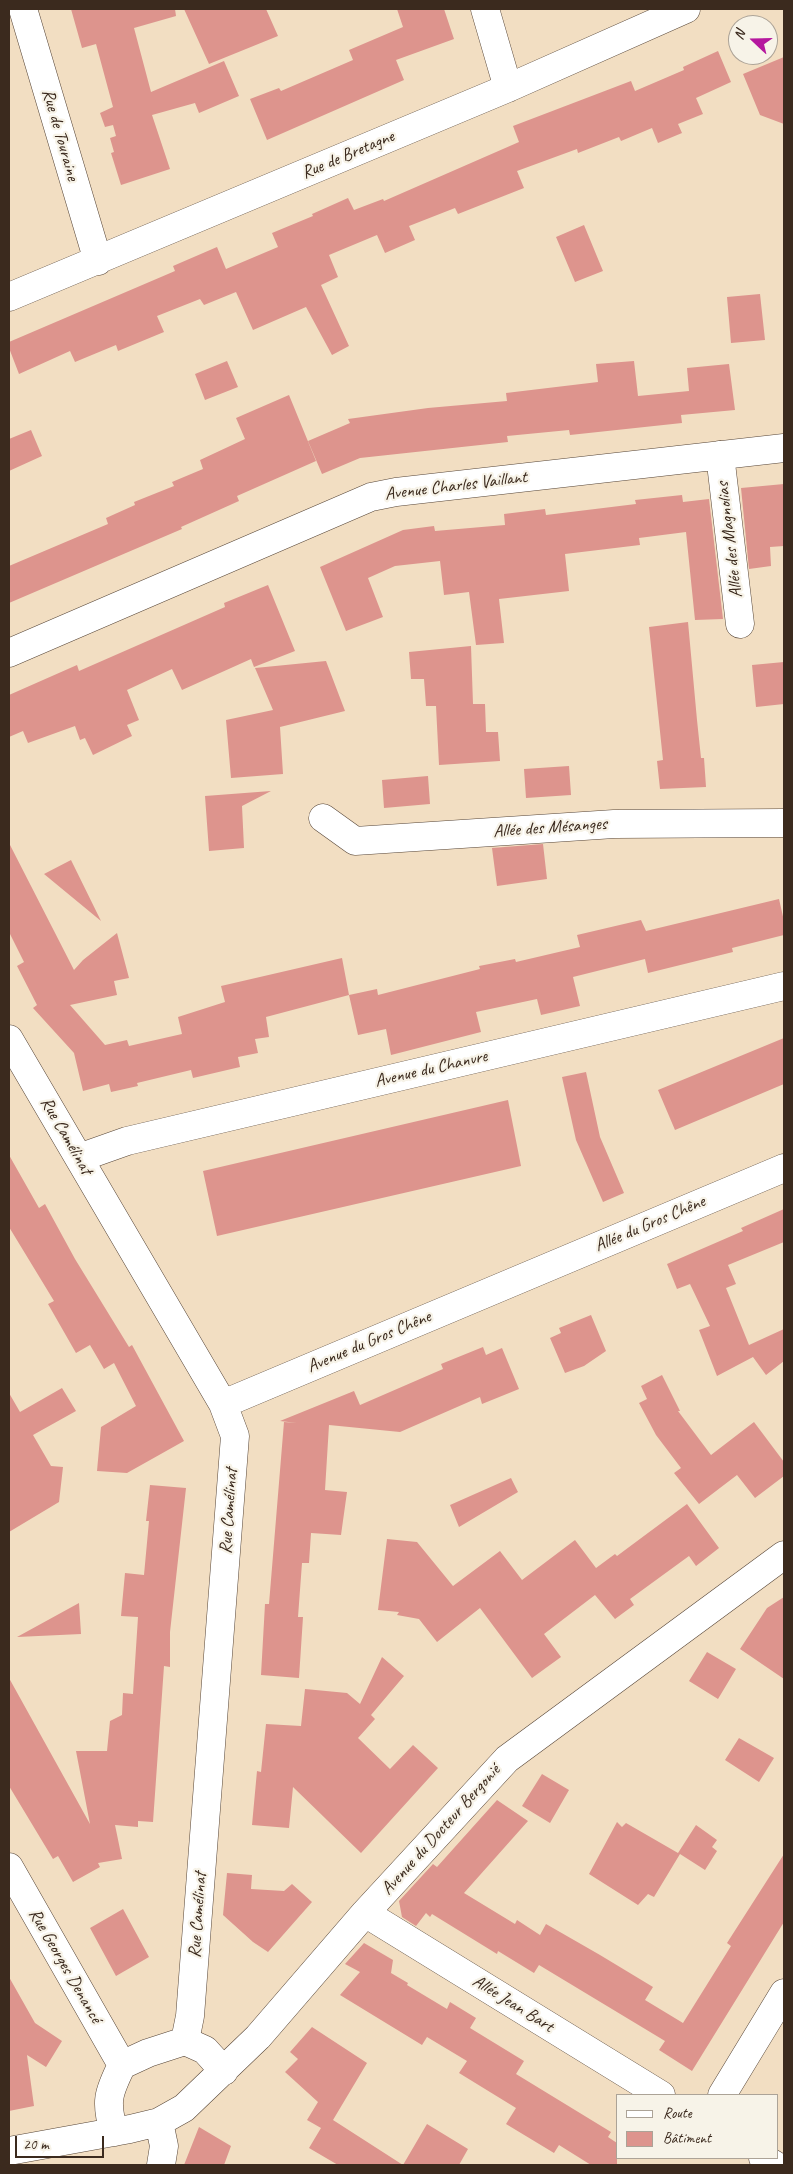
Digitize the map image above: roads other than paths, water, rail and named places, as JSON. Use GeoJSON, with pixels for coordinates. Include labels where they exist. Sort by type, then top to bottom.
{"type":"FeatureCollection","features":[{"type":"Feature","properties":{"kind":"street","name":"Rue de Touraine"},"geometry":{"type":"LineString","coordinates":[[23,9],[98,261]]}},
{"type":"Feature","properties":{"kind":"street"},"geometry":{"type":"LineString","coordinates":[[485,9],[508,88]]}},
{"type":"Feature","properties":{"kind":"street","name":"Rue de Bretagne"},"geometry":{"type":"LineString","coordinates":[[9,297],[508,88],[686,9]]}},
{"type":"Feature","properties":{"kind":"street","name":"Avenue Charles Vaillant"},"geometry":{"type":"LineString","coordinates":[[9,653],[371,497],[396,492],[784,448]]}},
{"type":"Feature","properties":{"kind":"street","name":"Allée des Magnolias"},"geometry":{"type":"LineString","coordinates":[[720,455],[740,624]]}},
{"type":"Feature","properties":{"kind":"street","name":"Allée des Mésanges"},"geometry":{"type":"LineString","coordinates":[[323,818],[355,842],[614,824],[784,823]]}},
{"type":"Feature","properties":{"kind":"street","name":"Avenue du Chanvre"},"geometry":{"type":"LineString","coordinates":[[79,1158],[136,1138],[784,986]]}},
{"type":"Feature","properties":{"kind":"street","name":"Rue Camélinat"},"geometry":{"type":"LineString","coordinates":[[9,1039],[223,1404],[235,1436],[190,2016],[185,2041]]}},
{"type":"Feature","properties":{"kind":"street","name":"Allée du Gros Chêne"},"geometry":{"type":"LineString","coordinates":[[515,1280],[784,1168]]}},
{"type":"Feature","properties":{"kind":"street","name":"Avenue du Gros Chêne"},"geometry":{"type":"LineString","coordinates":[[223,1404],[515,1280]]}},
{"type":"Feature","properties":{"kind":"street","name":"Avenue du Docteur Bergonié"},"geometry":{"type":"LineString","coordinates":[[9,2151],[159,2122],[184,2108],[258,2036],[365,1913],[506,1759],[784,1555]]}},
{"type":"Feature","properties":{"kind":"street","name":"Rue Georges Denancé"},"geometry":{"type":"LineString","coordinates":[[9,1867],[122,2065]]}},
{"type":"Feature","properties":{"kind":"street","name":"Allée Jean Bart"},"geometry":{"type":"LineString","coordinates":[[365,1913],[659,2094]]}},
{"type":"Feature","properties":{"kind":"street"},"geometry":{"type":"LineString","coordinates":[[723,2094],[784,1993]]}},
{"type":"Feature","properties":{"kind":"street"},"geometry":{"type":"LineString","coordinates":[[114,2132],[108,2112],[111,2088],[122,2065],[148,2053],[185,2041],[205,2050],[224,2071]]}},
{"type":"Feature","properties":{"kind":"street"},"geometry":{"type":"LineString","coordinates":[[159,2122],[164,2146],[161,2165]]}}]}
